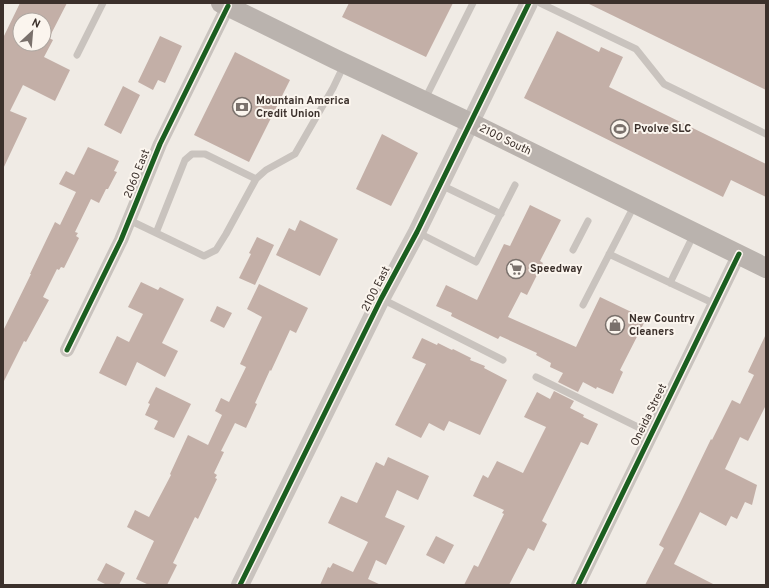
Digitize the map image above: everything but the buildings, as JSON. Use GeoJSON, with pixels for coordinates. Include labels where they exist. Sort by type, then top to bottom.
{"type":"FeatureCollection","features":[{"type":"Feature","properties":{"kind":"main road","name":"2100 South"},"geometry":{"type":"LineString","coordinates":[[225,5],[471,123],[766,268]]}},
{"type":"Feature","properties":{"kind":"street","name":"2100 East"},"geometry":{"type":"LineString","coordinates":[[240,585],[381,299],[417,232],[529,3]]}},
{"type":"Feature","properties":{"kind":"street","name":"2060 East"},"geometry":{"type":"LineString","coordinates":[[67,350],[114,255],[160,144],[225,5]]}},
{"type":"Feature","properties":{"kind":"street","name":"Oneida Street"},"geometry":{"type":"LineString","coordinates":[[578,585],[739,254]]}},
{"type":"Feature","properties":{"kind":"lane"},"geometry":{"type":"LineString","coordinates":[[77,55],[103,3]]}},
{"type":"Feature","properties":{"kind":"lane"},"geometry":{"type":"LineString","coordinates":[[424,101],[473,3]]}},
{"type":"Feature","properties":{"kind":"lane"},"geometry":{"type":"LineString","coordinates":[[540,3],[636,49],[664,84],[766,134]]}},
{"type":"Feature","properties":{"kind":"lane"},"geometry":{"type":"LineString","coordinates":[[129,220],[204,256],[216,250],[256,179],[266,170],[295,154],[333,88],[345,63]]}},
{"type":"Feature","properties":{"kind":"lane"},"geometry":{"type":"LineString","coordinates":[[156,233],[185,160],[192,154],[205,154],[256,179]]}},
{"type":"Feature","properties":{"kind":"lane"},"geometry":{"type":"LineString","coordinates":[[440,185],[501,214]]}},
{"type":"Feature","properties":{"kind":"lane"},"geometry":{"type":"LineString","coordinates":[[417,232],[476,262],[515,185]]}},
{"type":"Feature","properties":{"kind":"lane"},"geometry":{"type":"LineString","coordinates":[[583,305],[635,204]]}},
{"type":"Feature","properties":{"kind":"lane"},"geometry":{"type":"LineString","coordinates":[[573,250],[588,221]]}},
{"type":"Feature","properties":{"kind":"lane"},"geometry":{"type":"LineString","coordinates":[[670,283],[695,232]]}},
{"type":"Feature","properties":{"kind":"lane"},"geometry":{"type":"LineString","coordinates":[[609,254],[715,304]]}},
{"type":"Feature","properties":{"kind":"lane"},"geometry":{"type":"LineString","coordinates":[[381,299],[503,360]]}},
{"type":"Feature","properties":{"kind":"lane"},"geometry":{"type":"LineString","coordinates":[[536,377],[652,434]]}},
{"type":"Feature","properties":{"kind":"cycle path"},"geometry":{"type":"LineString","coordinates":[[240,585],[381,299],[417,232],[529,3]]}},
{"type":"Feature","properties":{"kind":"cycle path"},"geometry":{"type":"LineString","coordinates":[[67,350],[121,240],[160,144],[228,6]]}},
{"type":"Feature","properties":{"kind":"cycle path"},"geometry":{"type":"LineString","coordinates":[[578,585],[739,254]]}},
{"type":"Feature","properties":{"kind":"place","name":"Mountain America Credit Union"},"geometry":{"type":"Point","coordinates":[242,107]}},
{"type":"Feature","properties":{"kind":"place","name":"Pvolve SLC"},"geometry":{"type":"Point","coordinates":[620,129]}},
{"type":"Feature","properties":{"kind":"place","name":"Speedway"},"geometry":{"type":"Point","coordinates":[516,269]}},
{"type":"Feature","properties":{"kind":"place","name":"New Country Cleaners"},"geometry":{"type":"Point","coordinates":[615,325]}}]}
